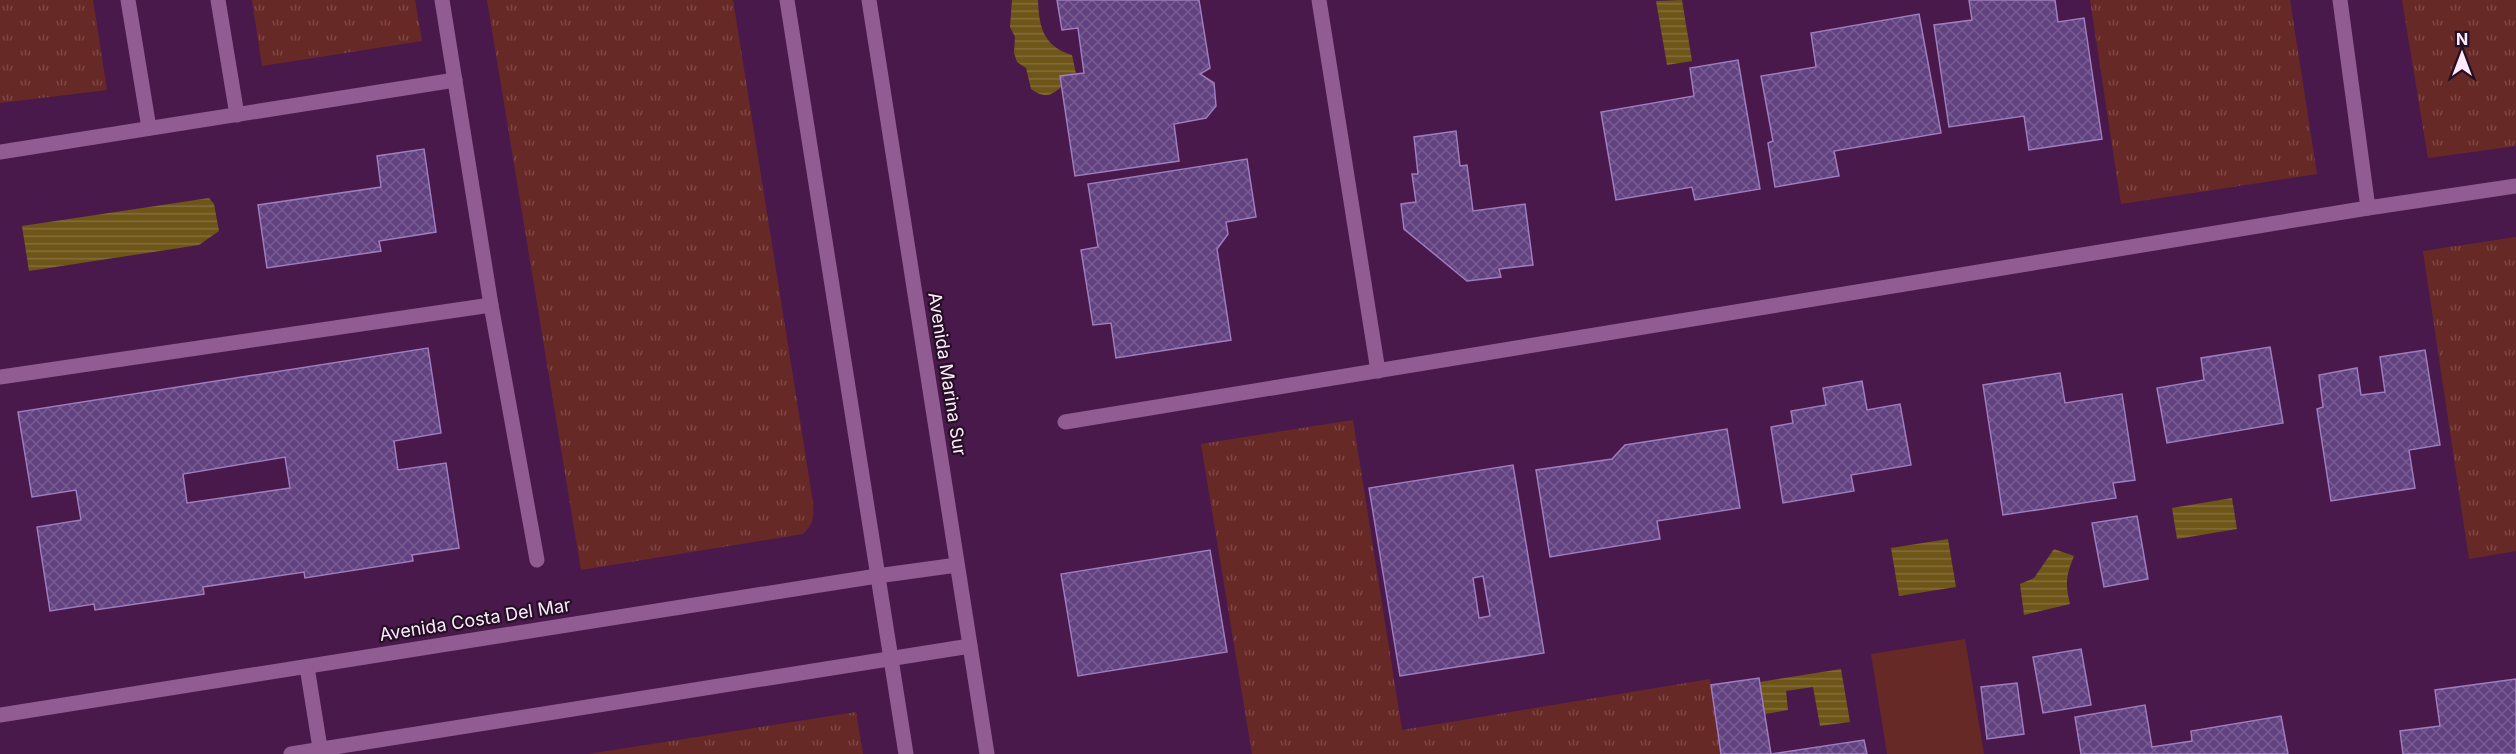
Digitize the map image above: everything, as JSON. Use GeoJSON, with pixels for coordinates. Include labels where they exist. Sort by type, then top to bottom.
{"type":"FeatureCollection","features":[{"type":"Feature","properties":{"kind":"street"},"geometry":{"type":"LineString","coordinates":[[128,0],[149,128]]}},
{"type":"Feature","properties":{"kind":"street"},"geometry":{"type":"LineString","coordinates":[[218,0],[237,115]]}},
{"type":"Feature","properties":{"kind":"street"},"geometry":{"type":"LineString","coordinates":[[442,0],[491,305],[537,560]]}},
{"type":"Feature","properties":{"kind":"street"},"geometry":{"type":"LineString","coordinates":[[787,0],[906,754]]}},
{"type":"Feature","properties":{"kind":"street","name":"Avenida Marina Sur"},"geometry":{"type":"LineString","coordinates":[[869,0],[987,754]]}},
{"type":"Feature","properties":{"kind":"street"},"geometry":{"type":"LineString","coordinates":[[1319,0],[1378,370]]}},
{"type":"Feature","properties":{"kind":"street"},"geometry":{"type":"LineString","coordinates":[[2340,0],[2368,208]]}},
{"type":"Feature","properties":{"kind":"street"},"geometry":{"type":"LineString","coordinates":[[0,152],[455,80]]}},
{"type":"Feature","properties":{"kind":"street"},"geometry":{"type":"LineString","coordinates":[[1065,422],[2368,208],[2516,186]]}},
{"type":"Feature","properties":{"kind":"street"},"geometry":{"type":"LineString","coordinates":[[0,377],[491,305]]}},
{"type":"Feature","properties":{"kind":"street","name":"Avenida Costa Del Mar"},"geometry":{"type":"LineString","coordinates":[[0,715],[877,576],[957,566]]}},
{"type":"Feature","properties":{"kind":"street"},"geometry":{"type":"LineString","coordinates":[[291,754],[321,752],[970,646]]}},
{"type":"Feature","properties":{"kind":"street"},"geometry":{"type":"LineString","coordinates":[[307,667],[321,752]]}},
{"type":"Feature","properties":{"kind":"green space"},"geometry":{"type":"Polygon","coordinates":[[[0,0],[93,0],[107,90],[0,103],[0,0]]]}},
{"type":"Feature","properties":{"kind":"green space"},"geometry":{"type":"Polygon","coordinates":[[[252,0],[415,0],[422,41],[262,66],[252,0]]]}},
{"type":"Feature","properties":{"kind":"green space"},"geometry":{"type":"Polygon","coordinates":[[[487,0],[733,0],[813,502],[812,520],[803,534],[581,570],[487,0]]]}},
{"type":"Feature","properties":{"kind":"green space"},"geometry":{"type":"Polygon","coordinates":[[[2090,0],[2290,0],[2317,174],[2121,204],[2090,0]]]}},
{"type":"Feature","properties":{"kind":"green space"},"geometry":{"type":"Polygon","coordinates":[[[2402,0],[2516,0],[2516,146],[2428,158],[2402,0]]]}},
{"type":"Feature","properties":{"kind":"green space"},"geometry":{"type":"Polygon","coordinates":[[[2516,237],[2516,551],[2469,559],[2423,251],[2516,237]]]}},
{"type":"Feature","properties":{"kind":"green space"},"geometry":{"type":"Polygon","coordinates":[[[1353,420],[1402,730],[1710,679],[1721,754],[1252,754],[1201,444],[1353,420]]]}},
{"type":"Feature","properties":{"kind":"green space"},"geometry":{"type":"Polygon","coordinates":[[[1965,639],[1984,754],[1887,754],[1871,654],[1965,639]]]}},
{"type":"Feature","properties":{"kind":"green space"},"geometry":{"type":"Polygon","coordinates":[[[856,712],[863,754],[588,754],[856,712]]]}},
{"type":"Feature","properties":{"kind":"shaded area"},"geometry":{"type":"Polygon","coordinates":[[[1012,0],[1038,0],[1044,34],[1055,46],[1072,55],[1076,74],[1060,76],[1061,87],[1054,93],[1043,95],[1031,89],[1026,68],[1017,62],[1014,53],[1015,37],[1010,27],[1012,0]]]}},
{"type":"Feature","properties":{"kind":"shaded area"},"geometry":{"type":"Polygon","coordinates":[[[1682,0],[1692,61],[1667,65],[1656,1],[1682,0]]]}},
{"type":"Feature","properties":{"kind":"shaded area"},"geometry":{"type":"Polygon","coordinates":[[[209,198],[214,204],[219,231],[199,245],[29,271],[22,226],[209,198]]]}},
{"type":"Feature","properties":{"kind":"shaded area"},"geometry":{"type":"Polygon","coordinates":[[[2232,498],[2237,529],[2177,539],[2172,508],[2232,498]]]}},
{"type":"Feature","properties":{"kind":"shaded area"},"geometry":{"type":"Polygon","coordinates":[[[1948,539],[1956,587],[1899,596],[1891,548],[1948,539]]]}},
{"type":"Feature","properties":{"kind":"shaded area"},"geometry":{"type":"Polygon","coordinates":[[[2054,549],[2074,556],[2067,580],[2070,604],[2024,615],[2020,584],[2034,578],[2054,549]]]}},
{"type":"Feature","properties":{"kind":"shaded area"},"geometry":{"type":"Polygon","coordinates":[[[1841,669],[1850,722],[1820,726],[1813,687],[1786,691],[1788,710],[1765,714],[1760,682],[1841,669]]]}},
{"type":"Feature","properties":{"kind":"building"},"geometry":{"type":"Polygon","coordinates":[[[1057,0],[1199,0],[1210,68],[1200,74],[1214,83],[1216,106],[1206,118],[1174,124],[1179,161],[1075,176],[1060,76],[1084,73],[1078,28],[1062,30],[1057,0]]]}},
{"type":"Feature","properties":{"kind":"building"},"geometry":{"type":"Polygon","coordinates":[[[1969,0],[2055,0],[2058,22],[2084,18],[2102,139],[2029,150],[2024,116],[1949,127],[1934,25],[1972,20],[1969,0]]]}},
{"type":"Feature","properties":{"kind":"building"},"geometry":{"type":"Polygon","coordinates":[[[1919,14],[1941,133],[1834,151],[1839,176],[1775,187],[1768,143],[1773,141],[1761,76],[1816,67],[1811,33],[1919,14]]]}},
{"type":"Feature","properties":{"kind":"building"},"geometry":{"type":"Polygon","coordinates":[[[1738,60],[1760,189],[1695,200],[1692,187],[1616,200],[1601,112],[1694,96],[1690,68],[1738,60]]]}},
{"type":"Feature","properties":{"kind":"building"},"geometry":{"type":"Polygon","coordinates":[[[1456,131],[1460,166],[1467,165],[1473,211],[1525,204],[1533,265],[1499,269],[1501,277],[1467,281],[1404,229],[1401,204],[1416,202],[1412,174],[1418,174],[1414,137],[1456,131]]]}},
{"type":"Feature","properties":{"kind":"building"},"geometry":{"type":"Polygon","coordinates":[[[424,149],[436,232],[379,241],[381,251],[267,268],[258,205],[381,187],[377,156],[424,149]]]}},
{"type":"Feature","properties":{"kind":"building"},"geometry":{"type":"Polygon","coordinates":[[[1247,159],[1256,217],[1226,222],[1228,234],[1217,249],[1231,340],[1116,358],[1111,323],[1093,325],[1081,250],[1098,247],[1088,184],[1247,159]]]}},
{"type":"Feature","properties":{"kind":"building"},"geometry":{"type":"Polygon","coordinates":[[[2270,347],[2283,423],[2167,443],[2157,388],[2204,380],[2201,358],[2270,347]]]}},
{"type":"Feature","properties":{"kind":"building"},"geometry":{"type":"Polygon","coordinates":[[[428,348],[441,433],[394,441],[398,470],[446,463],[459,548],[412,555],[413,561],[305,578],[304,572],[203,587],[204,594],[95,610],[94,604],[50,611],[37,527],[81,520],[76,490],[32,497],[18,412],[428,348]],[[285,457],[183,474],[187,503],[290,488],[285,457]]]}},
{"type":"Feature","properties":{"kind":"building"},"geometry":{"type":"Polygon","coordinates":[[[2425,350],[2440,445],[2409,450],[2415,488],[2331,501],[2317,409],[2323,407],[2319,375],[2357,368],[2361,395],[2385,392],[2380,357],[2425,350]]]}},
{"type":"Feature","properties":{"kind":"building"},"geometry":{"type":"Polygon","coordinates":[[[2060,373],[2065,403],[2122,394],[2135,480],[2113,483],[2116,498],[2003,515],[1983,385],[2060,373]]]}},
{"type":"Feature","properties":{"kind":"building"},"geometry":{"type":"Polygon","coordinates":[[[1862,381],[1867,410],[1900,404],[1911,465],[1851,475],[1854,491],[1783,503],[1771,427],[1793,423],[1791,411],[1826,405],[1823,388],[1862,381]]]}},
{"type":"Feature","properties":{"kind":"building"},"geometry":{"type":"Polygon","coordinates":[[[1727,429],[1740,508],[1657,521],[1660,539],[1550,557],[1536,470],[1612,459],[1625,445],[1727,429]]]}},
{"type":"Feature","properties":{"kind":"building"},"geometry":{"type":"Polygon","coordinates":[[[1513,465],[1544,653],[1400,676],[1369,488],[1513,465]],[[1483,576],[1473,578],[1479,618],[1490,616],[1483,576]]]}},
{"type":"Feature","properties":{"kind":"building"},"geometry":{"type":"Polygon","coordinates":[[[2137,516],[2148,579],[2104,587],[2092,523],[2137,516]]]}},
{"type":"Feature","properties":{"kind":"building"},"geometry":{"type":"Polygon","coordinates":[[[1210,550],[1227,652],[1078,676],[1061,574],[1210,550]]]}},
{"type":"Feature","properties":{"kind":"building"},"geometry":{"type":"Polygon","coordinates":[[[2081,649],[2091,705],[2043,713],[2033,657],[2081,649]]]}},
{"type":"Feature","properties":{"kind":"building"},"geometry":{"type":"Polygon","coordinates":[[[1759,678],[1771,754],[1721,754],[1711,685],[1759,678]]]}},
{"type":"Feature","properties":{"kind":"building"},"geometry":{"type":"Polygon","coordinates":[[[2516,679],[2516,754],[2403,754],[2400,731],[2440,726],[2435,690],[2516,679]]]}},
{"type":"Feature","properties":{"kind":"building"},"geometry":{"type":"Polygon","coordinates":[[[2017,683],[2024,734],[1987,739],[1981,687],[2017,683]]]}},
{"type":"Feature","properties":{"kind":"building"},"geometry":{"type":"Polygon","coordinates":[[[2145,705],[2152,747],[2192,741],[2191,731],[2281,716],[2288,754],[2081,754],[2075,717],[2145,705]]]}},
{"type":"Feature","properties":{"kind":"building"},"geometry":{"type":"Polygon","coordinates":[[[1864,740],[1867,754],[1771,754],[1864,740]]]}}]}
